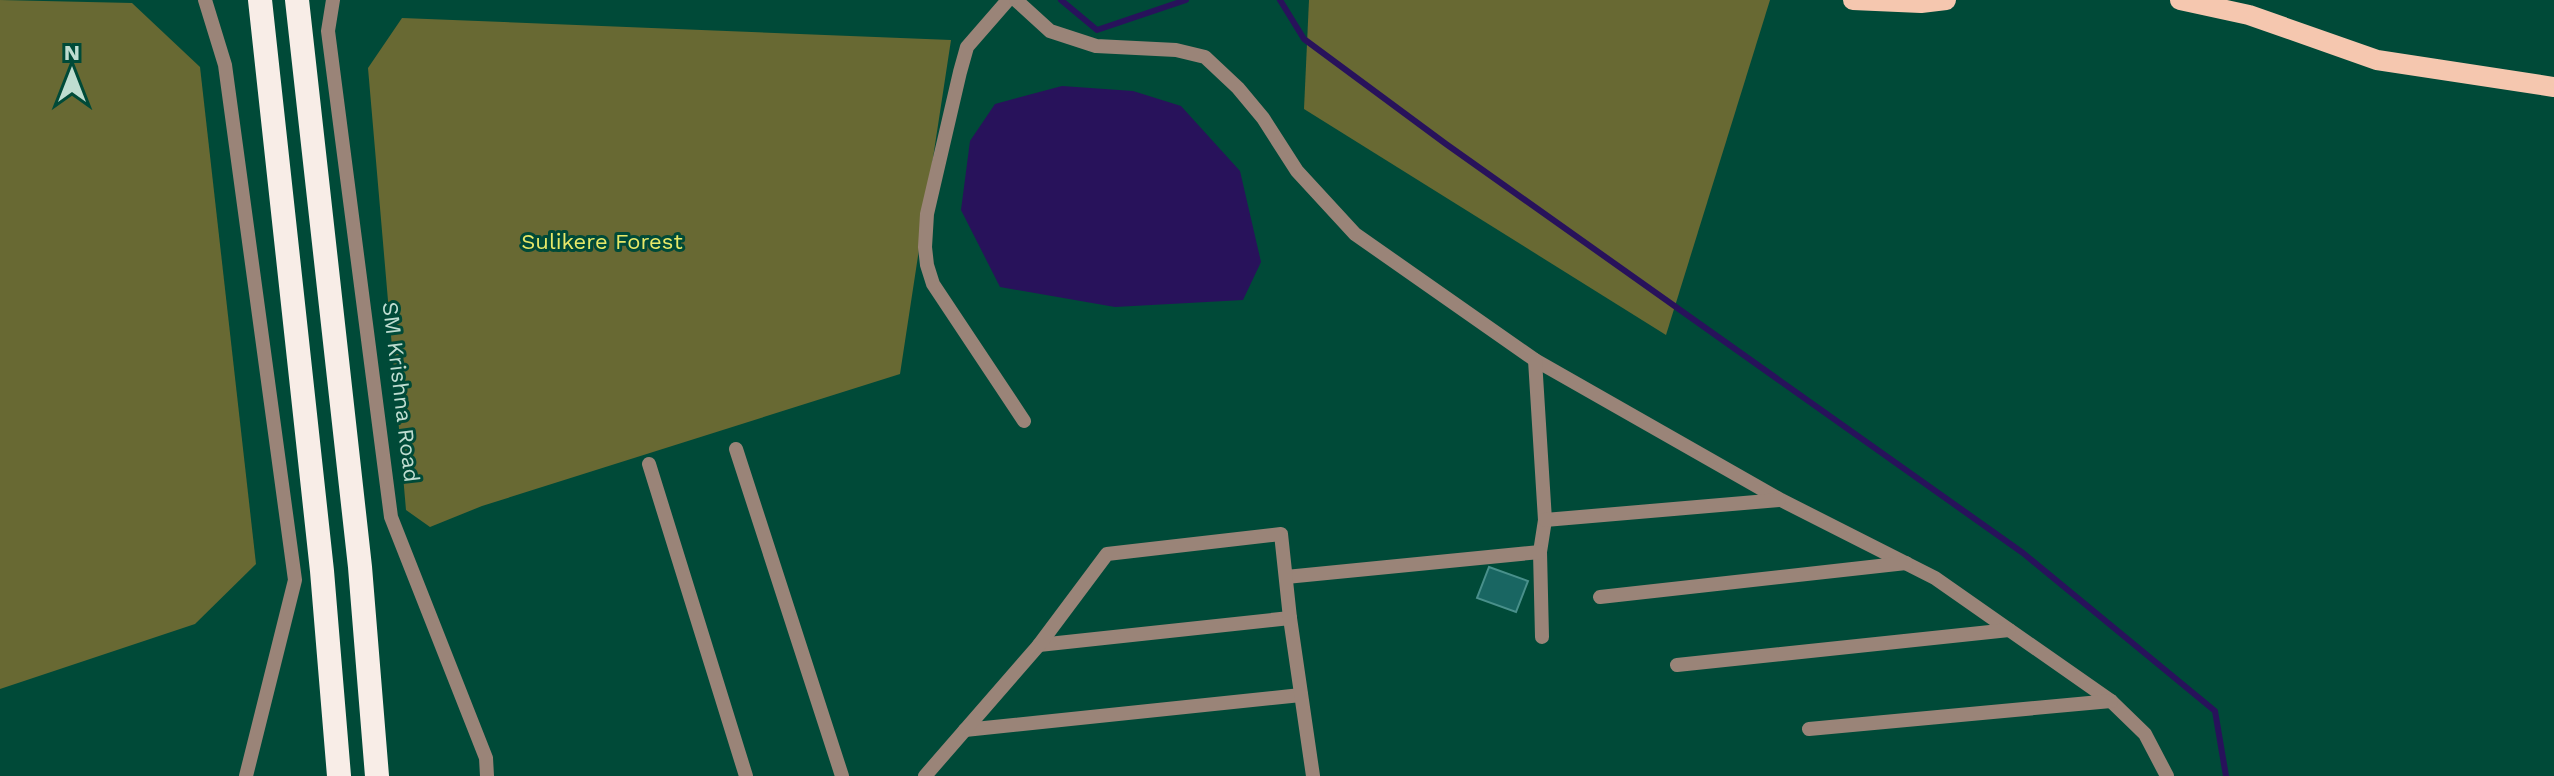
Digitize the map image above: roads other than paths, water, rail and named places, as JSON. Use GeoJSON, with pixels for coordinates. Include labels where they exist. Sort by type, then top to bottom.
{"type":"FeatureCollection","features":[{"type":"Feature","properties":{"kind":"highway"},"geometry":{"type":"LineString","coordinates":[[260,0],[322,571],[339,776]]}},
{"type":"Feature","properties":{"kind":"highway"},"geometry":{"type":"LineString","coordinates":[[297,0],[359,552],[377,776]]}},
{"type":"Feature","properties":{"kind":"main road"},"geometry":{"type":"LineString","coordinates":[[1853,0],[1921,3],[1946,0]]}},
{"type":"Feature","properties":{"kind":"main road"},"geometry":{"type":"LineString","coordinates":[[2180,0],[2249,15],[2377,60],[2554,87]]}},
{"type":"Feature","properties":{"kind":"street"},"geometry":{"type":"LineString","coordinates":[[205,0],[225,65],[295,580],[246,776]]}},
{"type":"Feature","properties":{"kind":"street","name":"SM Krishna Road"},"geometry":{"type":"LineString","coordinates":[[333,0],[328,31],[391,517],[486,758],[487,776]]}},
{"type":"Feature","properties":{"kind":"street"},"geometry":{"type":"LineString","coordinates":[[1008,0],[967,47],[927,214],[925,247],[933,284],[1024,421]]}},
{"type":"Feature","properties":{"kind":"street"},"geometry":{"type":"LineString","coordinates":[[1016,0],[1050,31],[1096,46],[1176,50],[1205,57],[1238,88],[1263,118],[1297,171],[1355,234],[1535,360],[1781,500],[1935,578],[2111,701],[2145,734],[2167,776]]}},
{"type":"Feature","properties":{"kind":"street"},"geometry":{"type":"LineString","coordinates":[[1535,360],[1545,520],[1540,552],[1542,637]]}},
{"type":"Feature","properties":{"kind":"street"},"geometry":{"type":"LineString","coordinates":[[736,449],[842,776]]}},
{"type":"Feature","properties":{"kind":"street"},"geometry":{"type":"LineString","coordinates":[[649,464],[746,776]]}},
{"type":"Feature","properties":{"kind":"street"},"geometry":{"type":"LineString","coordinates":[[1545,520],[1781,500]]}},
{"type":"Feature","properties":{"kind":"street"},"geometry":{"type":"LineString","coordinates":[[925,776],[1039,645],[1107,554],[1281,534],[1313,776]]}},
{"type":"Feature","properties":{"kind":"street"},"geometry":{"type":"LineString","coordinates":[[1286,577],[1540,552]]}},
{"type":"Feature","properties":{"kind":"street"},"geometry":{"type":"LineString","coordinates":[[1600,597],[1906,563]]}},
{"type":"Feature","properties":{"kind":"street"},"geometry":{"type":"LineString","coordinates":[[1039,645],[1290,618]]}},
{"type":"Feature","properties":{"kind":"street"},"geometry":{"type":"LineString","coordinates":[[1677,665],[2009,630]]}},
{"type":"Feature","properties":{"kind":"street"},"geometry":{"type":"LineString","coordinates":[[965,730],[1301,695]]}},
{"type":"Feature","properties":{"kind":"street"},"geometry":{"type":"LineString","coordinates":[[1809,729],[2111,701]]}},
{"type":"Feature","properties":{"kind":"waterway"},"geometry":{"type":"LineString","coordinates":[[1061,0],[1097,30],[1186,0]]}},
{"type":"Feature","properties":{"kind":"waterway"},"geometry":{"type":"LineString","coordinates":[[1280,0],[1304,39],[1446,144],[2023,553],[2215,711],[2226,776]]}},
{"type":"Feature","properties":{"kind":"park label","name":"Sulikere Forest"},"geometry":{"type":"Point","coordinates":[602,241]}}]}
